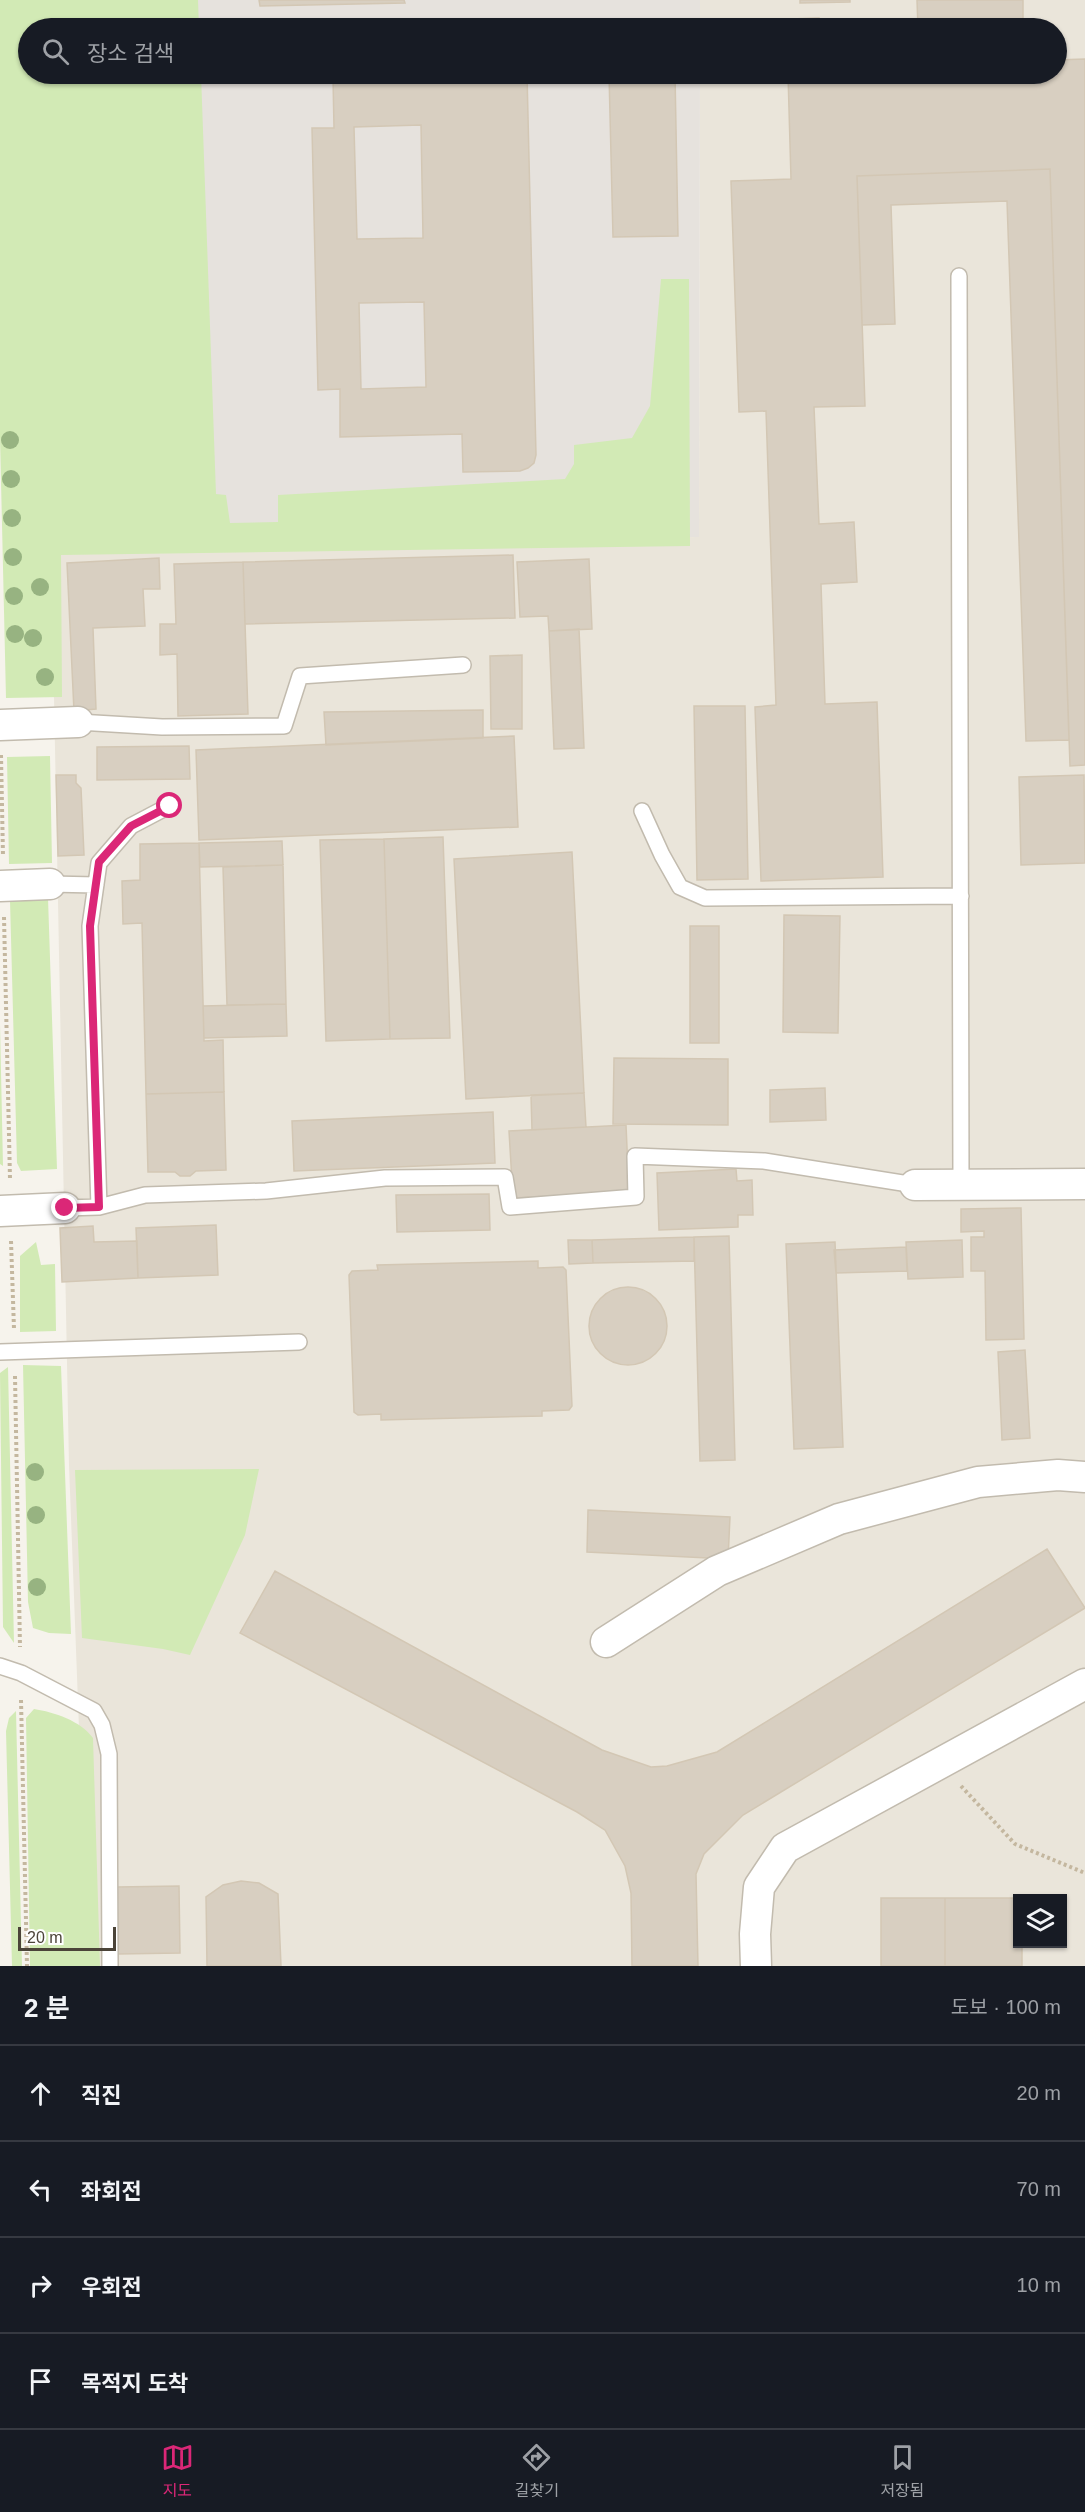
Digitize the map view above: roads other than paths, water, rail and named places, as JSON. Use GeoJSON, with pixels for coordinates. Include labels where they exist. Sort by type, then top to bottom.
{"type":"FeatureCollection","features":[{"type":"Feature","properties":{"kind":"street"},"geometry":{"type":"LineString","coordinates":[[0,725],[78,722]]}},
{"type":"Feature","properties":{"kind":"street"},"geometry":{"type":"LineString","coordinates":[[0,886],[50,884]]}},
{"type":"Feature","properties":{"kind":"street"},"geometry":{"type":"LineString","coordinates":[[915,1185],[1085,1185]]}},
{"type":"Feature","properties":{"kind":"street"},"geometry":{"type":"LineString","coordinates":[[0,1211],[65,1208]]}},
{"type":"Feature","properties":{"kind":"street"},"geometry":{"type":"LineString","coordinates":[[606,1642],[717,1571],[839,1519],[978,1482],[1058,1475],[1085,1477]]}},
{"type":"Feature","properties":{"kind":"street"},"geometry":{"type":"LineString","coordinates":[[756,1966],[755,1934],[759,1887],[785,1848],[1085,1684]]}},
{"type":"Feature","properties":{"kind":"lane"},"geometry":{"type":"LineString","coordinates":[[958,276],[961,1184]]}},
{"type":"Feature","properties":{"kind":"lane"},"geometry":{"type":"LineString","coordinates":[[78,722],[162,728],[284,726],[300,676],[463,665]]}},
{"type":"Feature","properties":{"kind":"lane"},"geometry":{"type":"LineString","coordinates":[[99,1207],[90,926],[99,862],[131,826],[170,806]]}},
{"type":"Feature","properties":{"kind":"lane"},"geometry":{"type":"LineString","coordinates":[[642,811],[680,887],[705,898],[961,896]]}},
{"type":"Feature","properties":{"kind":"lane"},"geometry":{"type":"LineString","coordinates":[[50,884],[96,885]]}},
{"type":"Feature","properties":{"kind":"lane"},"geometry":{"type":"LineString","coordinates":[[65,1208],[99,1207],[145,1195],[266,1191],[385,1178],[505,1177],[510,1207],[636,1197],[635,1156],[764,1161],[915,1185]]}},
{"type":"Feature","properties":{"kind":"lane"},"geometry":{"type":"LineString","coordinates":[[0,1352],[299,1342]]}},
{"type":"Feature","properties":{"kind":"lane"},"geometry":{"type":"LineString","coordinates":[[0,1666],[21,1673],[94,1711],[102,1725],[109,1754],[110,1966]]}}]}
